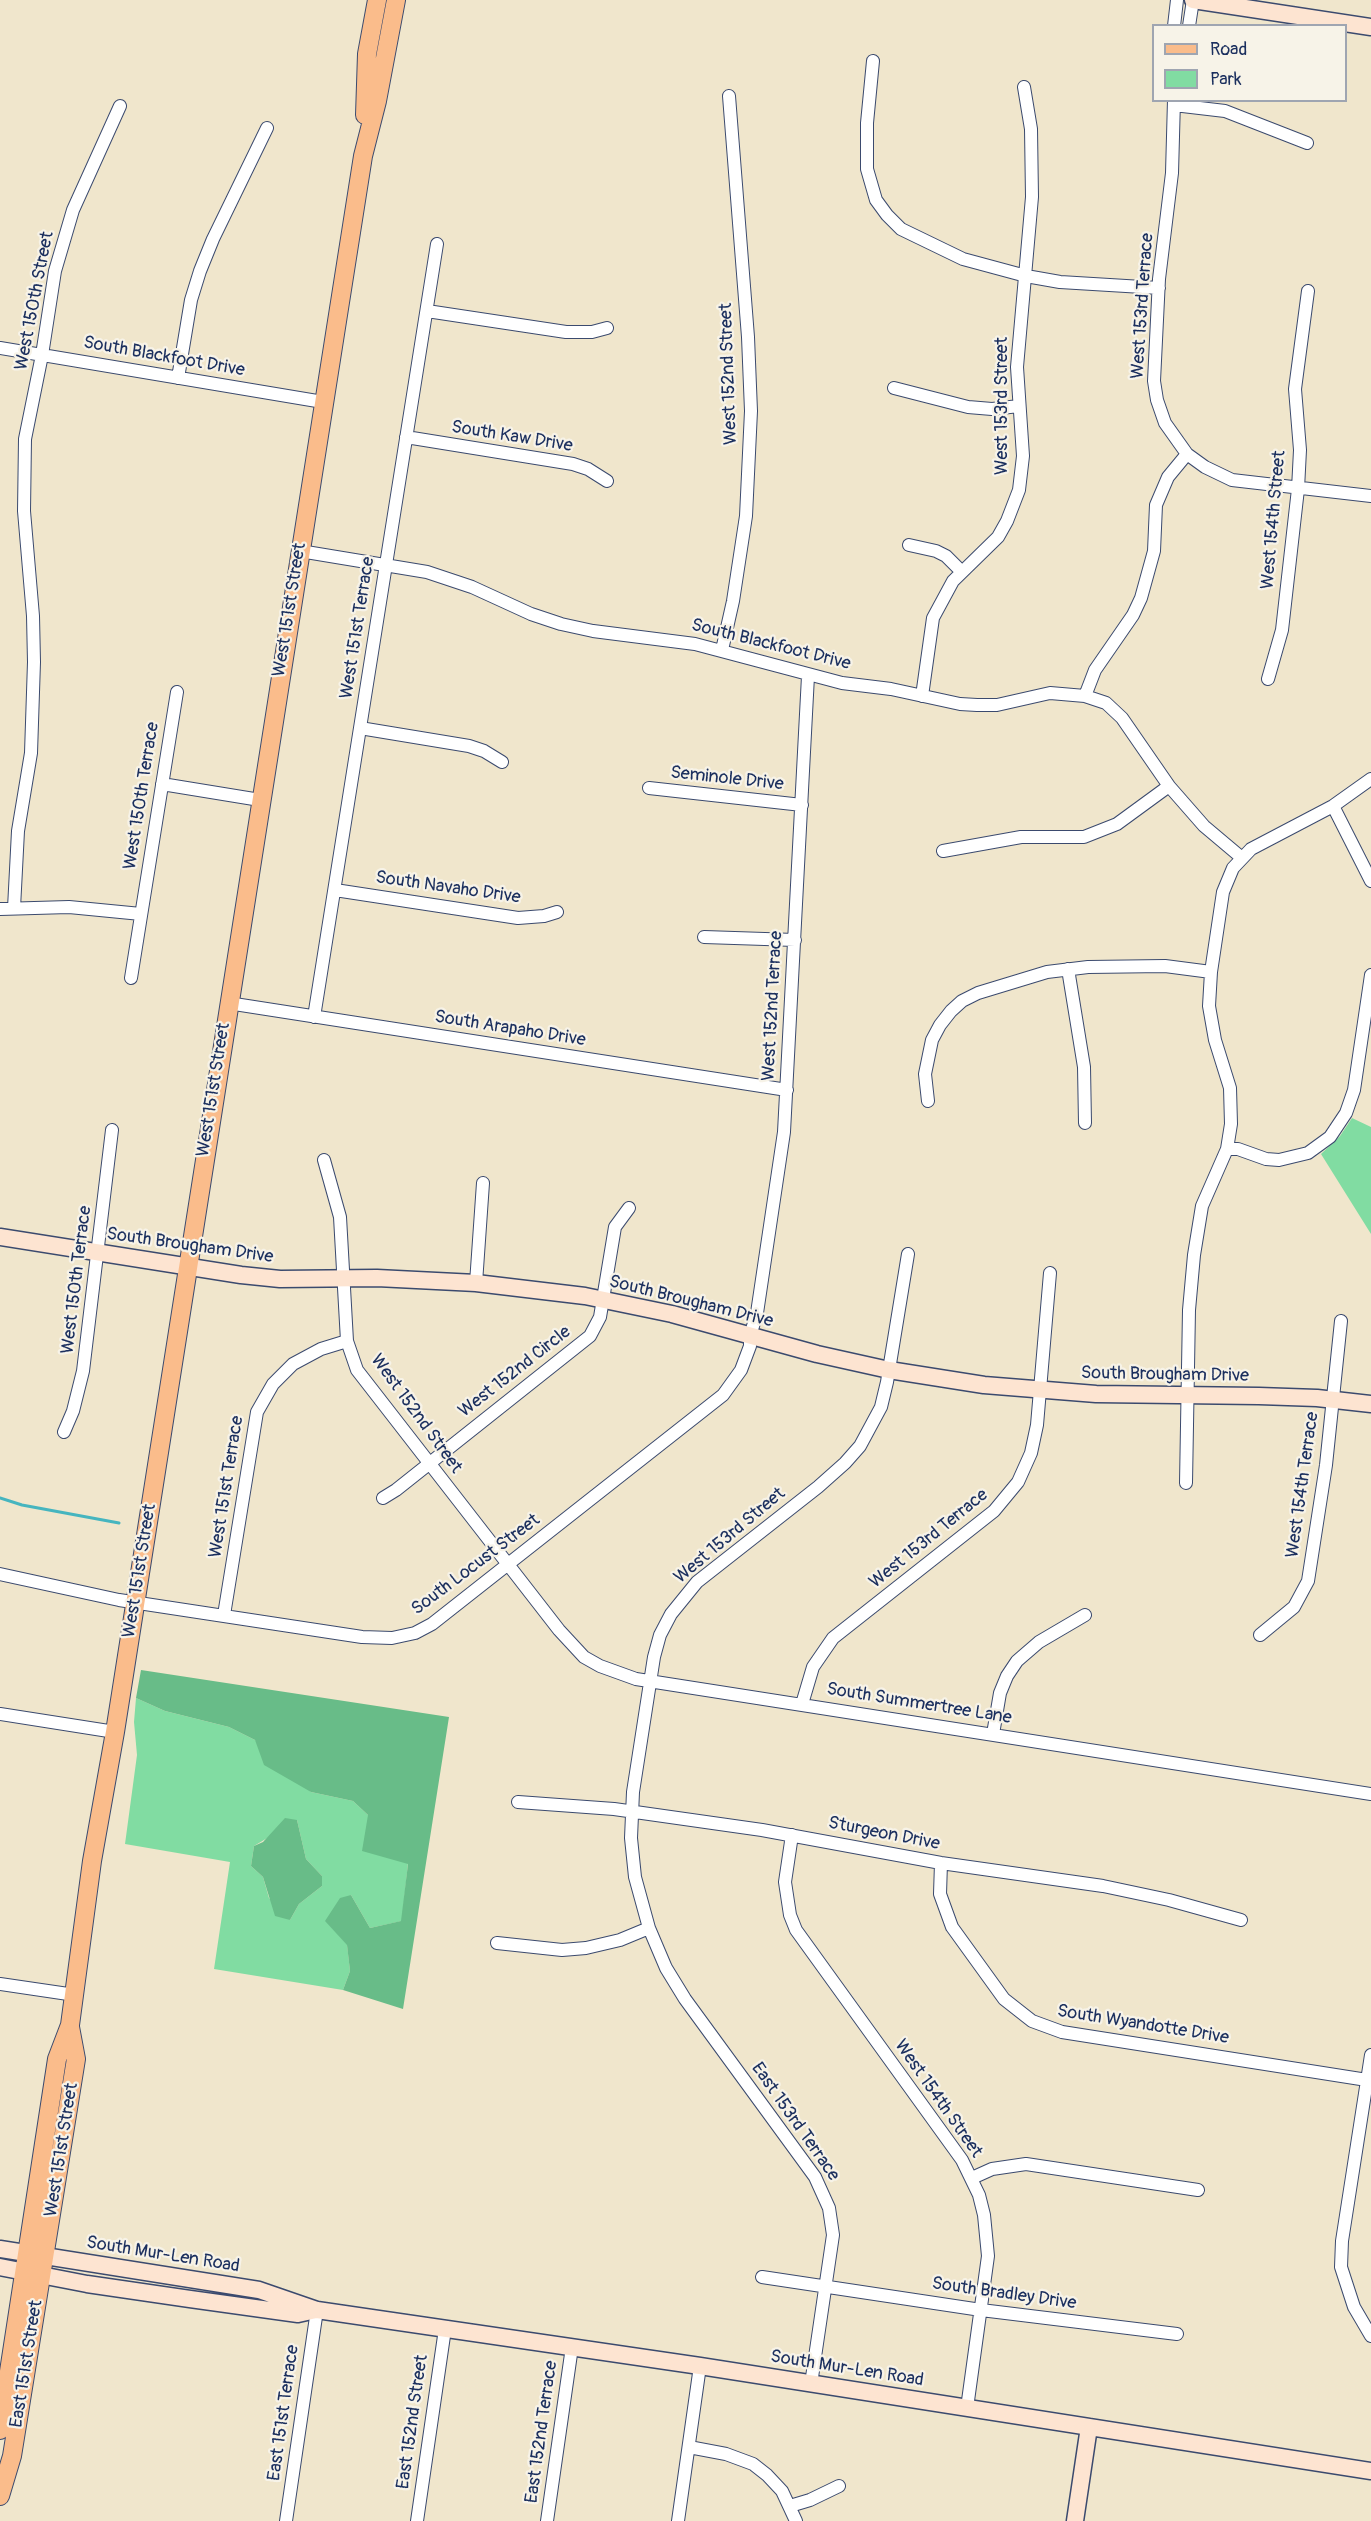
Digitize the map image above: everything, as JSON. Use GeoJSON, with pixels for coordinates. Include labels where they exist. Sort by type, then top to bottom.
{"type":"FeatureCollection","features":[{"type":"Feature","properties":{"kind":"main road","name":"West 151st Street"},"geometry":{"type":"LineString","coordinates":[[363,156],[367,54],[377,0]]}},
{"type":"Feature","properties":{"kind":"main road","name":"West 151st Street"},"geometry":{"type":"LineString","coordinates":[[34,2264],[57,2060],[70,2025],[75,1995],[94,1845],[115,1732],[363,156],[396,0]]}},
{"type":"Feature","properties":{"kind":"main road"},"geometry":{"type":"LineString","coordinates":[[1193,0],[1371,27]]}},
{"type":"Feature","properties":{"kind":"main road"},"geometry":{"type":"LineString","coordinates":[[367,54],[378,63],[373,116]]}},
{"type":"Feature","properties":{"kind":"main road","name":"South Brougham Drive"},"geometry":{"type":"LineString","coordinates":[[0,1237],[241,1275],[476,1282],[531,1288],[602,1299],[672,1314],[817,1354],[889,1370],[984,1385],[1040,1391],[1332,1400],[1371,1404]]}},
{"type":"Feature","properties":{"kind":"main road","name":"South Mur-Len Road"},"geometry":{"type":"LineString","coordinates":[[0,2249],[34,2264],[150,2294],[298,2314],[317,2310]]}},
{"type":"Feature","properties":{"kind":"main road","name":"South Mur-Len Road"},"geometry":{"type":"LineString","coordinates":[[0,2267],[34,2264],[223,2284],[259,2290],[317,2310],[700,2366],[1371,2471]]}},
{"type":"Feature","properties":{"kind":"main road","name":"East 151st Street"},"geometry":{"type":"LineString","coordinates":[[0,2430],[34,2264]]}},
{"type":"Feature","properties":{"kind":"main road","name":"East 151st Street"},"geometry":{"type":"LineString","coordinates":[[0,2485],[12,2456],[34,2264]]}},
{"type":"Feature","properties":{"kind":"main road"},"geometry":{"type":"LineString","coordinates":[[150,2294],[178,2288],[215,2293],[223,2284]]}},
{"type":"Feature","properties":{"kind":"main road"},"geometry":{"type":"LineString","coordinates":[[1075,2521],[1089,2427]]}},
{"type":"Feature","properties":{"kind":"street"},"geometry":{"type":"LineString","coordinates":[[1174,24],[1177,0]]}},
{"type":"Feature","properties":{"kind":"street"},"geometry":{"type":"LineString","coordinates":[[1189,24],[1193,0]]}},
{"type":"Feature","properties":{"kind":"street"},"geometry":{"type":"LineString","coordinates":[[873,61],[867,123],[867,169],[870,182],[882,208],[901,229],[963,259],[1026,276],[1060,282],[1159,288]]}},
{"type":"Feature","properties":{"kind":"street","name":"West 153rd Street"},"geometry":{"type":"LineString","coordinates":[[922,696],[933,618],[944,594],[961,571],[987,550],[998,537],[1015,504],[1019,490],[1023,456],[1018,358],[1031,225],[1032,160],[1029,105],[1024,87]]}},
{"type":"Feature","properties":{"kind":"street","name":"West 152nd Street"},"geometry":{"type":"LineString","coordinates":[[722,650],[733,601],[746,516],[751,411],[748,337],[729,96]]}},
{"type":"Feature","properties":{"kind":"street"},"geometry":{"type":"LineString","coordinates":[[1174,103],[1224,111],[1306,143]]}},
{"type":"Feature","properties":{"kind":"street","name":"West 153rd Terrace"},"geometry":{"type":"LineString","coordinates":[[1174,103],[1172,173],[1159,288],[1154,381],[1157,400],[1165,423],[1187,454]]}},
{"type":"Feature","properties":{"kind":"street","name":"West 150th Street"},"geometry":{"type":"LineString","coordinates":[[14,908],[18,831],[31,753],[34,662],[33,616],[24,512],[25,439],[42,355],[55,271],[73,210],[120,106]]}},
{"type":"Feature","properties":{"kind":"street"},"geometry":{"type":"LineString","coordinates":[[178,378],[191,300],[200,271],[213,238],[267,128]]}},
{"type":"Feature","properties":{"kind":"street","name":"West 151st Terrace"},"geometry":{"type":"LineString","coordinates":[[314,1017],[437,244]]}},
{"type":"Feature","properties":{"kind":"street","name":"West 154th Street"},"geometry":{"type":"LineString","coordinates":[[1268,679],[1282,630],[1298,489],[1300,450],[1295,389],[1308,291]]}},
{"type":"Feature","properties":{"kind":"street"},"geometry":{"type":"LineString","coordinates":[[427,311],[566,332],[592,332],[607,328]]}},
{"type":"Feature","properties":{"kind":"street","name":"South Blackfoot Drive"},"geometry":{"type":"LineString","coordinates":[[0,348],[323,402]]}},
{"type":"Feature","properties":{"kind":"street"},"geometry":{"type":"LineString","coordinates":[[894,388],[974,408],[1019,406]]}},
{"type":"Feature","properties":{"kind":"street","name":"South Kaw Drive"},"geometry":{"type":"LineString","coordinates":[[406,437],[573,464],[588,469],[607,481]]}},
{"type":"Feature","properties":{"kind":"street"},"geometry":{"type":"LineString","coordinates":[[1085,696],[1095,670],[1133,615],[1141,598],[1154,551],[1156,505],[1168,477],[1187,454],[1215,473],[1232,480],[1371,496]]}},
{"type":"Feature","properties":{"kind":"street"},"geometry":{"type":"LineString","coordinates":[[909,545],[936,551],[946,556],[961,571]]}},
{"type":"Feature","properties":{"kind":"street","name":"South Blackfoot Drive"},"geometry":{"type":"LineString","coordinates":[[300,551],[426,572],[459,582],[531,614],[561,624],[722,650],[808,676],[960,704],[997,705],[1050,693],[1085,696],[1106,703],[1122,718],[1169,786],[1204,826],[1242,858]]}},
{"type":"Feature","properties":{"kind":"street","name":"West 152nd Terrace"},"geometry":{"type":"LineString","coordinates":[[750,1336],[757,1313],[783,1143],[808,676]]}},
{"type":"Feature","properties":{"kind":"street","name":"West 150th Terrace"},"geometry":{"type":"LineString","coordinates":[[131,978],[177,692]]}},
{"type":"Feature","properties":{"kind":"street"},"geometry":{"type":"LineString","coordinates":[[360,728],[470,746],[502,762]]}},
{"type":"Feature","properties":{"kind":"street"},"geometry":{"type":"LineString","coordinates":[[1186,1483],[1189,1310],[1200,1216],[1206,1193],[1227,1149],[1231,1124],[1230,1088],[1211,1024],[1209,1006],[1211,972],[1223,892],[1233,868],[1251,849],[1333,806],[1371,779]]}},
{"type":"Feature","properties":{"kind":"street"},"geometry":{"type":"LineString","coordinates":[[162,784],[260,800]]}},
{"type":"Feature","properties":{"kind":"street"},"geometry":{"type":"LineString","coordinates":[[943,851],[1021,837],[1063,839],[1092,835],[1118,824],[1169,786]]}},
{"type":"Feature","properties":{"kind":"street","name":"Seminole Drive"},"geometry":{"type":"LineString","coordinates":[[649,788],[802,805]]}},
{"type":"Feature","properties":{"kind":"street"},"geometry":{"type":"LineString","coordinates":[[1333,806],[1371,881]]}},
{"type":"Feature","properties":{"kind":"street","name":"South Navaho Drive"},"geometry":{"type":"LineString","coordinates":[[334,890],[518,918],[544,916],[557,912]]}},
{"type":"Feature","properties":{"kind":"street"},"geometry":{"type":"LineString","coordinates":[[0,909],[69,907],[141,914]]}},
{"type":"Feature","properties":{"kind":"street"},"geometry":{"type":"LineString","coordinates":[[704,937],[795,940]]}},
{"type":"Feature","properties":{"kind":"street"},"geometry":{"type":"LineString","coordinates":[[928,1101],[925,1074],[927,1056],[940,1025],[962,1001],[978,993],[1036,975],[1111,965],[1165,966],[1211,972]]}},
{"type":"Feature","properties":{"kind":"street"},"geometry":{"type":"LineString","coordinates":[[1068,969],[1084,1067],[1085,1123]]}},
{"type":"Feature","properties":{"kind":"street"},"geometry":{"type":"LineString","coordinates":[[1227,1149],[1238,1149],[1266,1159],[1279,1160],[1308,1153],[1330,1137],[1346,1113],[1354,1090],[1371,975]]}},
{"type":"Feature","properties":{"kind":"street","name":"South Arapaho Drive"},"geometry":{"type":"LineString","coordinates":[[228,1003],[787,1090]]}},
{"type":"Feature","properties":{"kind":"street","name":"West 150th Terrace"},"geometry":{"type":"LineString","coordinates":[[64,1432],[80,1386],[99,1252],[112,1130]]}},
{"type":"Feature","properties":{"kind":"street","name":"West 152nd Street"},"geometry":{"type":"LineString","coordinates":[[324,1160],[340,1217],[347,1341],[357,1370],[508,1565]]}},
{"type":"Feature","properties":{"kind":"street"},"geometry":{"type":"LineString","coordinates":[[476,1282],[483,1183]]}},
{"type":"Feature","properties":{"kind":"street","name":"West 152nd Circle"},"geometry":{"type":"LineString","coordinates":[[383,1498],[590,1336],[600,1317],[615,1227],[629,1208]]}},
{"type":"Feature","properties":{"kind":"street","name":"West 153rd Street"},"geometry":{"type":"LineString","coordinates":[[642,1905],[634,1867],[631,1812],[649,1681],[660,1635],[685,1595],[707,1573],[845,1463],[870,1430],[881,1407],[889,1370],[908,1254]]}},
{"type":"Feature","properties":{"kind":"street","name":"West 153rd Terrace"},"geometry":{"type":"LineString","coordinates":[[802,1704],[813,1667],[833,1638],[994,1511],[1018,1482],[1031,1453],[1040,1391],[1050,1272]]}},
{"type":"Feature","properties":{"kind":"street","name":"West 154th Terrace"},"geometry":{"type":"LineString","coordinates":[[1260,1635],[1294,1606],[1308,1581],[1326,1465],[1341,1321]]}},
{"type":"Feature","properties":{"kind":"street","name":"South Locust Street"},"geometry":{"type":"LineString","coordinates":[[0,1574],[42,1585],[135,1603],[362,1637],[392,1638],[415,1633],[432,1624],[723,1395],[736,1379],[746,1359],[750,1336]]}},
{"type":"Feature","properties":{"kind":"street","name":"West 151st Terrace"},"geometry":{"type":"LineString","coordinates":[[224,1615],[257,1412],[273,1384],[293,1364],[315,1352],[347,1341]]}},
{"type":"Feature","properties":{"kind":"street","name":"South Summertree Lane"},"geometry":{"type":"LineString","coordinates":[[508,1565],[570,1643],[585,1657],[618,1675],[1371,1794]]}},
{"type":"Feature","properties":{"kind":"street"},"geometry":{"type":"LineString","coordinates":[[993,1734],[1000,1693],[1017,1661],[1039,1642],[1085,1615]]}},
{"type":"Feature","properties":{"kind":"street"},"geometry":{"type":"LineString","coordinates":[[0,1714],[115,1732]]}},
{"type":"Feature","properties":{"kind":"street","name":"Sturgeon Drive"},"geometry":{"type":"LineString","coordinates":[[518,1802],[566,1804],[792,1835],[941,1863],[1102,1886],[1169,1900],[1240,1920]]}},
{"type":"Feature","properties":{"kind":"street","name":"West 154th Street"},"geometry":{"type":"LineString","coordinates":[[792,1835],[785,1882],[790,1915],[796,1930],[962,2160],[972,2178],[984,2215],[987,2238],[986,2275],[967,2408]]}},
{"type":"Feature","properties":{"kind":"street","name":"South Wyandotte Drive"},"geometry":{"type":"LineString","coordinates":[[941,1863],[940,1894],[952,1927],[1004,1999],[1032,2021],[1062,2032],[1367,2080]]}},
{"type":"Feature","properties":{"kind":"street","name":"East 153rd Terrace"},"geometry":{"type":"LineString","coordinates":[[642,1905],[666,1968],[685,1999],[815,2177],[829,2208],[832,2226],[826,2286],[811,2384]]}},
{"type":"Feature","properties":{"kind":"street"},"geometry":{"type":"LineString","coordinates":[[497,1943],[562,1950],[586,1948],[620,1940],[649,1928]]}},
{"type":"Feature","properties":{"kind":"street"},"geometry":{"type":"LineString","coordinates":[[0,1984],[75,1995]]}},
{"type":"Feature","properties":{"kind":"street"},"geometry":{"type":"LineString","coordinates":[[1371,2055],[1342,2241],[1341,2267],[1354,2307],[1371,2337]]}},
{"type":"Feature","properties":{"kind":"street"},"geometry":{"type":"LineString","coordinates":[[972,2178],[992,2169],[1026,2164],[1198,2190]]}},
{"type":"Feature","properties":{"kind":"street"},"geometry":{"type":"LineString","coordinates":[[762,2277],[826,2286]]}},
{"type":"Feature","properties":{"kind":"street","name":"South Bradley Drive"},"geometry":{"type":"LineString","coordinates":[[826,2286],[981,2310],[1177,2334]]}},
{"type":"Feature","properties":{"kind":"street","name":"East 151st Terrace"},"geometry":{"type":"LineString","coordinates":[[286,2521],[317,2310]]}},
{"type":"Feature","properties":{"kind":"street","name":"East 152nd Street"},"geometry":{"type":"LineString","coordinates":[[417,2521],[445,2329]]}},
{"type":"Feature","properties":{"kind":"street","name":"East 152nd Terrace"},"geometry":{"type":"LineString","coordinates":[[547,2521],[572,2347]]}},
{"type":"Feature","properties":{"kind":"street"},"geometry":{"type":"LineString","coordinates":[[678,2521],[700,2366]]}},
{"type":"Feature","properties":{"kind":"street"},"geometry":{"type":"LineString","coordinates":[[689,2447],[726,2454],[753,2464],[782,2491],[796,2521]]}},
{"type":"Feature","properties":{"kind":"street"},"geometry":{"type":"LineString","coordinates":[[790,2506],[810,2500],[839,2486]]}},
{"type":"Feature","properties":{"kind":"green space"},"geometry":{"type":"Polygon","coordinates":[[[1352,1118],[1371,1127],[1371,1234],[1321,1154],[1340,1136],[1352,1118]]]}},
{"type":"Feature","properties":{"kind":"green space"},"geometry":{"type":"Polygon","coordinates":[[[141,1670],[449,1717],[403,2009],[343,1990],[350,1971],[347,1945],[325,1921],[340,1898],[351,1895],[370,1928],[401,1921],[408,1864],[362,1851],[368,1815],[353,1801],[311,1792],[264,1765],[255,1740],[229,1727],[165,1711],[136,1698],[141,1670]]]}},
{"type":"Feature","properties":{"kind":"green space"},"geometry":{"type":"Polygon","coordinates":[[[136,1698],[165,1711],[229,1727],[255,1740],[311,1792],[353,1801],[368,1815],[408,1863],[402,1921],[370,1928],[351,1895],[326,1921],[347,1944],[350,1971],[343,1990],[214,1969],[230,1862],[125,1844],[137,1755],[134,1722],[136,1698]],[[297,1820],[254,1846],[251,1866],[263,1877],[269,1898],[290,1920],[299,1904],[322,1886],[322,1876],[306,1859],[297,1820]]]}},
{"type":"Feature","properties":{"kind":"green space"},"geometry":{"type":"Polygon","coordinates":[[[285,1818],[297,1820],[306,1859],[322,1876],[322,1886],[299,1904],[290,1920],[275,1916],[263,1877],[251,1866],[254,1846],[263,1842],[285,1818]]]}},
{"type":"Feature","properties":{"kind":"waterway"},"geometry":{"type":"LineString","coordinates":[[0,1498],[22,1505],[119,1523]]}}]}
